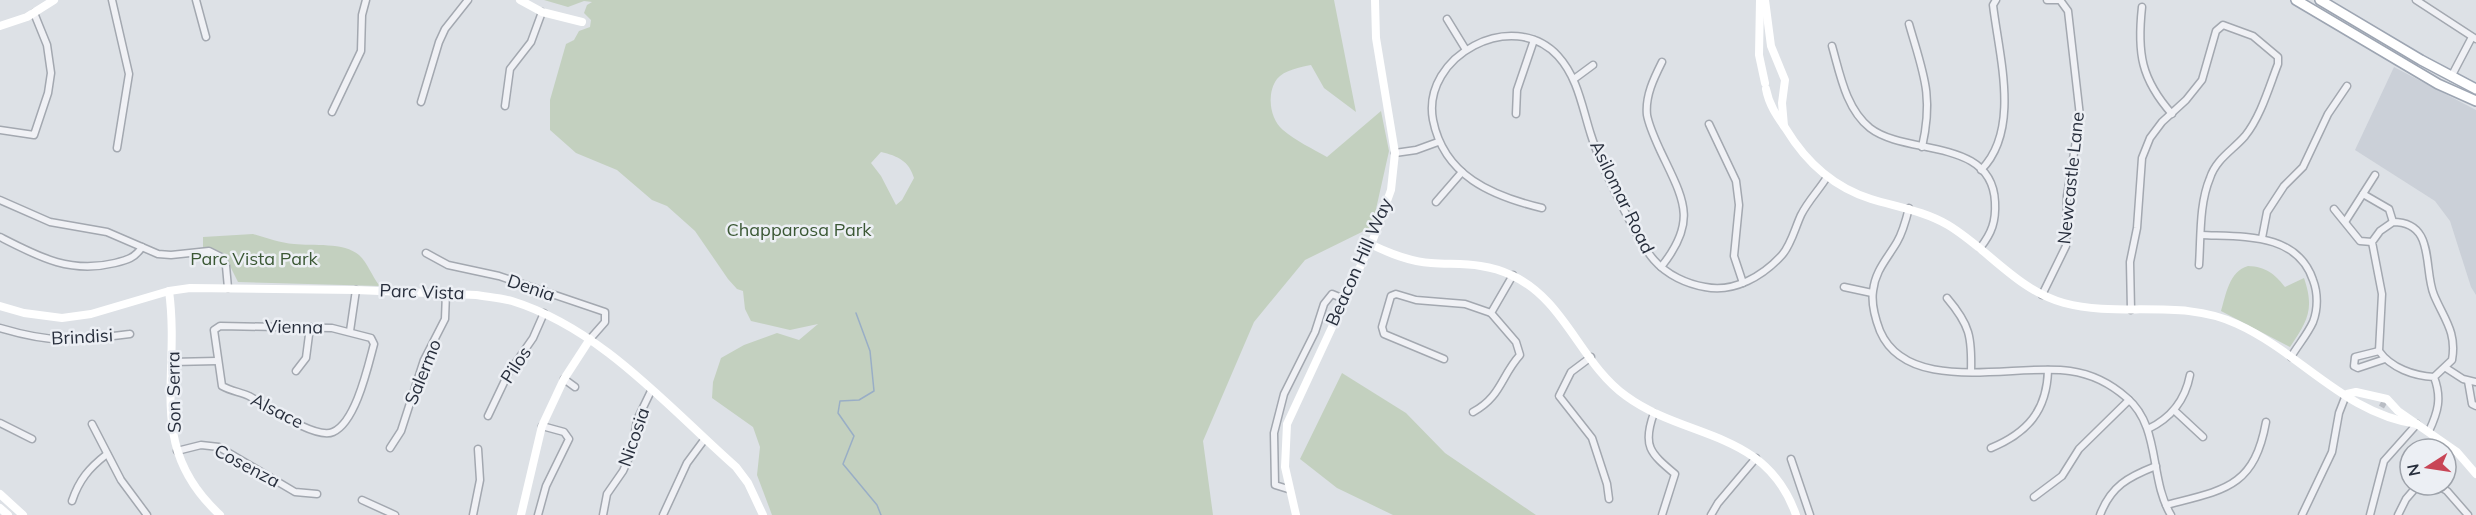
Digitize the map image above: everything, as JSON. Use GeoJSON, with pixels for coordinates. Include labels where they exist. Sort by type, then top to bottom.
{"type":"FeatureCollection","features":[{"type":"Feature","properties":{"kind":"main road"},"geometry":{"type":"LineString","coordinates":[[2296,0],[2438,84],[2476,101]]}},
{"type":"Feature","properties":{"kind":"main road"},"geometry":{"type":"LineString","coordinates":[[2320,0],[2451,77],[2476,89]]}},
{"type":"Feature","properties":{"kind":"street"},"geometry":{"type":"LineString","coordinates":[[0,26],[34,13],[54,0]]}},
{"type":"Feature","properties":{"kind":"street"},"geometry":{"type":"LineString","coordinates":[[112,0],[129,74],[117,148]]}},
{"type":"Feature","properties":{"kind":"street"},"geometry":{"type":"LineString","coordinates":[[196,0],[206,37]]}},
{"type":"Feature","properties":{"kind":"street"},"geometry":{"type":"LineString","coordinates":[[332,112],[361,51],[362,15],[366,0]]}},
{"type":"Feature","properties":{"kind":"street"},"geometry":{"type":"LineString","coordinates":[[421,102],[439,42],[445,29],[468,0]]}},
{"type":"Feature","properties":{"kind":"street"},"geometry":{"type":"LineString","coordinates":[[520,0],[542,12],[562,19],[582,22]]}},
{"type":"Feature","properties":{"kind":"street","name":"Beacon Hill Way"},"geometry":{"type":"LineString","coordinates":[[1296,515],[1288,489],[1284,450],[1287,424],[1370,244],[1391,190],[1395,153],[1377,38],[1376,0]]}},
{"type":"Feature","properties":{"kind":"street"},"geometry":{"type":"LineString","coordinates":[[1760,0],[1759,55],[1765,86],[1775,115],[1804,156],[1827,177],[1870,199],[1909,208],[1948,225],[1980,248],[2007,272],[2042,295],[2090,309],[2167,308],[2214,315],[2252,331],[2291,357],[2321,381],[2347,394],[2373,412],[2417,424]]}},
{"type":"Feature","properties":{"kind":"street"},"geometry":{"type":"LineString","coordinates":[[1765,0],[1772,46],[1785,80],[1782,103],[1784,127]]}},
{"type":"Feature","properties":{"kind":"street"},"geometry":{"type":"LineString","coordinates":[[1981,170],[1995,152],[2005,120],[1993,5],[1996,0]]}},
{"type":"Feature","properties":{"kind":"street","name":"Newcastle Lane"},"geometry":{"type":"LineString","coordinates":[[2042,295],[2066,246],[2067,196],[2080,116],[2068,11],[2065,3],[2060,0],[2047,0]]}},
{"type":"Feature","properties":{"kind":"street"},"geometry":{"type":"LineString","coordinates":[[2416,0],[2474,38],[2451,77]]}},
{"type":"Feature","properties":{"kind":"street"},"geometry":{"type":"LineString","coordinates":[[2142,7],[2141,62],[2151,87],[2172,114]]}},
{"type":"Feature","properties":{"kind":"street"},"geometry":{"type":"LineString","coordinates":[[505,106],[509,71],[531,42],[542,12]]}},
{"type":"Feature","properties":{"kind":"street"},"geometry":{"type":"LineString","coordinates":[[0,130],[31,135],[36,133],[39,123],[51,73],[47,45],[34,13]]}},
{"type":"Feature","properties":{"kind":"street"},"geometry":{"type":"LineString","coordinates":[[1447,19],[1466,50]]}},
{"type":"Feature","properties":{"kind":"street"},"geometry":{"type":"LineString","coordinates":[[1909,24],[1929,94],[1929,113],[1922,147]]}},
{"type":"Feature","properties":{"kind":"street"},"geometry":{"type":"LineString","coordinates":[[2131,310],[2130,262],[2137,228],[2142,158],[2150,138],[2202,80],[2216,32],[2223,25],[2253,36],[2278,57],[2278,64],[2253,123],[2212,173],[2203,210],[2199,265]]}},
{"type":"Feature","properties":{"kind":"street","name":"Asilomar Road"},"geometry":{"type":"LineString","coordinates":[[1542,208],[1505,199],[1462,172],[1438,142],[1432,116],[1435,94],[1449,64],[1466,50],[1495,37],[1534,40],[1549,47],[1558,56],[1574,79],[1597,151],[1652,259],[1687,282],[1721,289],[1743,283],[1768,268],[1784,253],[1802,213],[1827,177]]}},
{"type":"Feature","properties":{"kind":"street"},"geometry":{"type":"LineString","coordinates":[[1516,114],[1517,90],[1534,40]]}},
{"type":"Feature","properties":{"kind":"street"},"geometry":{"type":"LineString","coordinates":[[1832,46],[1849,100],[1861,119],[1870,128],[1890,139],[1954,152],[1981,170],[1992,187],[1995,208],[1993,230],[1980,248]]}},
{"type":"Feature","properties":{"kind":"street"},"geometry":{"type":"LineString","coordinates":[[1661,267],[1674,252],[1684,232],[1685,210],[1647,114],[1650,85],[1662,62]]}},
{"type":"Feature","properties":{"kind":"street"},"geometry":{"type":"LineString","coordinates":[[1574,79],[1593,65]]}},
{"type":"Feature","properties":{"kind":"street"},"geometry":{"type":"LineString","coordinates":[[2262,238],[2267,212],[2284,186],[2303,166],[2328,114],[2347,86]]}},
{"type":"Feature","properties":{"kind":"street"},"geometry":{"type":"LineString","coordinates":[[1709,124],[1736,181],[1740,205],[1734,256],[1743,283]]}},
{"type":"Feature","properties":{"kind":"street"},"geometry":{"type":"LineString","coordinates":[[1395,153],[1416,150],[1438,142]]}},
{"type":"Feature","properties":{"kind":"street"},"geometry":{"type":"LineString","coordinates":[[1436,202],[1462,172]]}},
{"type":"Feature","properties":{"kind":"street"},"geometry":{"type":"LineString","coordinates":[[2345,222],[2375,175]]}},
{"type":"Feature","properties":{"kind":"street"},"geometry":{"type":"LineString","coordinates":[[2363,194],[2389,209],[2393,222]]}},
{"type":"Feature","properties":{"kind":"street"},"geometry":{"type":"LineString","coordinates":[[0,200],[50,222],[107,232],[158,254],[209,251],[221,257],[226,266],[228,288]]}},
{"type":"Feature","properties":{"kind":"street"},"geometry":{"type":"LineString","coordinates":[[1909,208],[1898,240],[1879,269],[1872,293],[1874,313],[1883,337],[1900,355],[1926,369],[1971,372],[2070,371],[2090,375],[2107,383],[2129,400],[2148,429],[2166,505],[2171,515]]}},
{"type":"Feature","properties":{"kind":"street"},"geometry":{"type":"LineString","coordinates":[[2334,209],[2360,241],[2372,242]]}},
{"type":"Feature","properties":{"kind":"street"},"geometry":{"type":"LineString","coordinates":[[2393,222],[2409,225],[2423,240],[2429,259],[2433,293],[2453,335],[2452,360],[2434,377],[2408,372],[2385,359],[2379,351],[2382,294],[2372,242],[2380,231],[2393,222]]}},
{"type":"Feature","properties":{"kind":"street"},"geometry":{"type":"LineString","coordinates":[[2201,235],[2262,238],[2293,252],[2307,267],[2315,286],[2317,305],[2313,321],[2291,357]]}},
{"type":"Feature","properties":{"kind":"street"},"geometry":{"type":"LineString","coordinates":[[0,237],[43,259],[81,268],[94,268],[130,259],[142,247]]}},
{"type":"Feature","properties":{"kind":"street"},"geometry":{"type":"LineString","coordinates":[[1370,244],[1404,258],[1431,263],[1468,263],[1513,275],[1548,301],[1623,394],[1654,413],[1726,440],[1756,458],[1783,490],[1793,514]]}},
{"type":"Feature","properties":{"kind":"street","name":"Denia"},"geometry":{"type":"LineString","coordinates":[[426,253],[448,265],[499,276],[605,312],[605,322],[590,339]]}},
{"type":"Feature","properties":{"kind":"street"},"geometry":{"type":"LineString","coordinates":[[1491,313],[1513,275]]}},
{"type":"Feature","properties":{"kind":"street"},"geometry":{"type":"LineString","coordinates":[[1844,287],[1872,293]]}},
{"type":"Feature","properties":{"kind":"street","name":"Parc Vista"},"geometry":{"type":"LineString","coordinates":[[0,306],[24,313],[62,318],[91,314],[169,291],[228,288],[476,294],[511,301],[544,314],[590,339],[736,468],[748,483],[763,515]]}},
{"type":"Feature","properties":{"kind":"street"},"geometry":{"type":"LineString","coordinates":[[350,331],[356,290]]}},
{"type":"Feature","properties":{"kind":"street","name":"Son Serra"},"geometry":{"type":"LineString","coordinates":[[169,291],[173,325],[170,425],[176,451],[190,481],[220,515]]}},
{"type":"Feature","properties":{"kind":"street","name":"Salermo"},"geometry":{"type":"LineString","coordinates":[[390,448],[401,431],[424,360],[445,319],[446,293]]}},
{"type":"Feature","properties":{"kind":"street"},"geometry":{"type":"LineString","coordinates":[[1288,489],[1275,485],[1274,433],[1284,394],[1315,332],[1324,304],[1332,294],[1344,299]]}},
{"type":"Feature","properties":{"kind":"street"},"geometry":{"type":"LineString","coordinates":[[1444,359],[1384,334],[1382,327],[1391,296],[1396,294],[1416,300],[1465,304],[1491,313],[1506,329],[1521,352],[1507,372],[1496,396],[1473,412]]}},
{"type":"Feature","properties":{"kind":"street"},"geometry":{"type":"LineString","coordinates":[[1947,298],[1963,317],[1969,331],[1971,372]]}},
{"type":"Feature","properties":{"kind":"street","name":"Pilos"},"geometry":{"type":"LineString","coordinates":[[488,416],[508,374],[533,339],[544,314]]}},
{"type":"Feature","properties":{"kind":"street","name":"Vienna"},"geometry":{"type":"LineString","coordinates":[[217,361],[214,330],[220,326],[310,327],[350,331],[373,341],[360,395],[332,432]]}},
{"type":"Feature","properties":{"kind":"street"},"geometry":{"type":"LineString","coordinates":[[296,371],[306,358],[310,327]]}},
{"type":"Feature","properties":{"kind":"street","name":"Brindisi"},"geometry":{"type":"LineString","coordinates":[[0,328],[37,339],[59,341],[130,334]]}},
{"type":"Feature","properties":{"kind":"street"},"geometry":{"type":"LineString","coordinates":[[521,515],[542,426],[564,379],[590,339]]}},
{"type":"Feature","properties":{"kind":"street"},"geometry":{"type":"LineString","coordinates":[[2379,351],[2355,357],[2354,366],[2358,368],[2385,359]]}},
{"type":"Feature","properties":{"kind":"street"},"geometry":{"type":"LineString","coordinates":[[1591,357],[1571,372],[1559,396],[1592,438],[1607,484],[1609,499]]}},
{"type":"Feature","properties":{"kind":"street"},"geometry":{"type":"LineString","coordinates":[[172,362],[217,361]]}},
{"type":"Feature","properties":{"kind":"street","name":"Alsace"},"geometry":{"type":"LineString","coordinates":[[217,361],[222,386],[245,395],[299,425],[332,432]]}},
{"type":"Feature","properties":{"kind":"street"},"geometry":{"type":"LineString","coordinates":[[2446,368],[2468,381],[2476,382]]}},
{"type":"Feature","properties":{"kind":"street"},"geometry":{"type":"LineString","coordinates":[[1990,448],[2020,433],[2038,415],[2043,403],[2048,370]]}},
{"type":"Feature","properties":{"kind":"street"},"geometry":{"type":"LineString","coordinates":[[2148,429],[2164,421],[2175,411],[2187,388],[2190,375]]}},
{"type":"Feature","properties":{"kind":"street"},"geometry":{"type":"LineString","coordinates":[[2428,431],[2439,407],[2438,386],[2434,377]]}},
{"type":"Feature","properties":{"kind":"street"},"geometry":{"type":"LineString","coordinates":[[564,379],[574,387]]}},
{"type":"Feature","properties":{"kind":"street"},"geometry":{"type":"LineString","coordinates":[[2468,381],[2472,404],[2476,406]]}},
{"type":"Feature","properties":{"kind":"street","name":"Nicosia"},"geometry":{"type":"LineString","coordinates":[[603,515],[607,494],[623,471],[632,451],[637,420],[651,391]]}},
{"type":"Feature","properties":{"kind":"street"},"geometry":{"type":"LineString","coordinates":[[2347,394],[2356,392],[2380,401],[2387,399],[2408,418],[2457,452],[2476,474]]}},
{"type":"Feature","properties":{"kind":"street"},"geometry":{"type":"LineString","coordinates":[[2302,515],[2332,452],[2339,414],[2347,394]]}},
{"type":"Feature","properties":{"kind":"street"},"geometry":{"type":"LineString","coordinates":[[2034,497],[2062,476],[2079,449],[2129,400]]}},
{"type":"Feature","properties":{"kind":"street"},"geometry":{"type":"LineString","coordinates":[[2373,412],[2380,401]]}},
{"type":"Feature","properties":{"kind":"street"},"geometry":{"type":"LineString","coordinates":[[2175,411],[2203,436]]}},
{"type":"Feature","properties":{"kind":"street"},"geometry":{"type":"LineString","coordinates":[[1654,413],[1648,431],[1650,449],[1675,474],[1662,515]]}},
{"type":"Feature","properties":{"kind":"street"},"geometry":{"type":"LineString","coordinates":[[2166,505],[2211,494],[2245,475],[2262,448],[2266,422]]}},
{"type":"Feature","properties":{"kind":"street"},"geometry":{"type":"LineString","coordinates":[[0,423],[32,439]]}},
{"type":"Feature","properties":{"kind":"street"},"geometry":{"type":"LineString","coordinates":[[92,424],[107,454],[147,515]]}},
{"type":"Feature","properties":{"kind":"street"},"geometry":{"type":"LineString","coordinates":[[2370,515],[2384,461],[2417,424]]}},
{"type":"Feature","properties":{"kind":"street"},"geometry":{"type":"LineString","coordinates":[[538,515],[546,486],[569,439],[564,432],[542,426]]}},
{"type":"Feature","properties":{"kind":"street"},"geometry":{"type":"LineString","coordinates":[[663,515],[687,463],[705,440]]}},
{"type":"Feature","properties":{"kind":"street","name":"Cosenza"},"geometry":{"type":"LineString","coordinates":[[176,451],[201,445],[219,447],[295,492],[317,494]]}},
{"type":"Feature","properties":{"kind":"street"},"geometry":{"type":"LineString","coordinates":[[473,515],[480,480],[478,449]]}},
{"type":"Feature","properties":{"kind":"street"},"geometry":{"type":"LineString","coordinates":[[72,501],[77,484],[92,466],[107,454]]}},
{"type":"Feature","properties":{"kind":"street"},"geometry":{"type":"LineString","coordinates":[[1711,515],[1718,502],[1756,458]]}},
{"type":"Feature","properties":{"kind":"street"},"geometry":{"type":"LineString","coordinates":[[1791,459],[1810,515]]}},
{"type":"Feature","properties":{"kind":"street"},"geometry":{"type":"LineString","coordinates":[[2100,515],[2112,491],[2123,481],[2156,466]]}},
{"type":"Feature","properties":{"kind":"street"},"geometry":{"type":"LineString","coordinates":[[0,494],[23,515]]}},
{"type":"Feature","properties":{"kind":"street"},"geometry":{"type":"LineString","coordinates":[[2398,515],[2408,497]]}},
{"type":"Feature","properties":{"kind":"street"},"geometry":{"type":"LineString","coordinates":[[2452,497],[2468,515]]}},
{"type":"Feature","properties":{"kind":"street"},"geometry":{"type":"LineString","coordinates":[[362,500],[395,515]]}},
{"type":"Feature","properties":{"kind":"street"},"geometry":{"type":"LineString","coordinates":[[0,508],[8,515]]}},
{"type":"Feature","properties":{"kind":"shaded area"},"geometry":{"type":"Polygon","coordinates":[[[2394,67],[2476,110],[2476,295],[2471,287],[2450,221],[2435,201],[2355,150],[2394,67]]]}},
{"type":"Feature","properties":{"kind":"green space","name":"Chapparosa Park"},"geometry":{"type":"Polygon","coordinates":[[[544,0],[1334,0],[1356,112],[1324,88],[1311,65],[1288,71],[1277,79],[1271,92],[1272,113],[1283,130],[1327,157],[1381,111],[1389,151],[1372,227],[1305,260],[1254,322],[1203,441],[1213,515],[772,515],[757,475],[760,447],[753,427],[712,398],[713,382],[721,358],[744,345],[777,333],[799,340],[818,324],[790,330],[751,321],[745,309],[743,291],[737,289],[728,279],[695,231],[667,206],[652,200],[617,170],[576,153],[550,130],[550,100],[566,44],[574,40],[579,31],[590,27],[591,20],[584,13],[587,5],[592,2],[584,1],[568,7],[544,0]],[[881,152],[871,163],[881,176],[896,205],[902,200],[914,178],[906,163],[881,152]]]}},
{"type":"Feature","properties":{"kind":"green space","name":"Parc Vista Park"},"geometry":{"type":"Polygon","coordinates":[[[253,234],[284,243],[337,246],[353,251],[362,258],[380,286],[238,282],[226,258],[203,248],[203,237],[253,234]]]}},
{"type":"Feature","properties":{"kind":"green space"},"geometry":{"type":"Polygon","coordinates":[[[2248,266],[2269,272],[2285,287],[2304,278],[2309,299],[2308,315],[2290,347],[2221,311],[2232,278],[2248,266]]]}},
{"type":"Feature","properties":{"kind":"green space"},"geometry":{"type":"Polygon","coordinates":[[[1342,373],[1406,413],[1445,453],[1536,515],[1393,515],[1337,488],[1300,459],[1342,373]]]}},
{"type":"Feature","properties":{"kind":"waterway"},"geometry":{"type":"LineString","coordinates":[[856,313],[870,351],[874,391],[859,400],[840,401],[838,413],[854,436],[843,464],[877,505],[881,515]]}},
{"type":"Feature","properties":{"kind":"tunnel"},"geometry":{"type":"LineString","coordinates":[[2381,402],[2386,405]]}}]}
